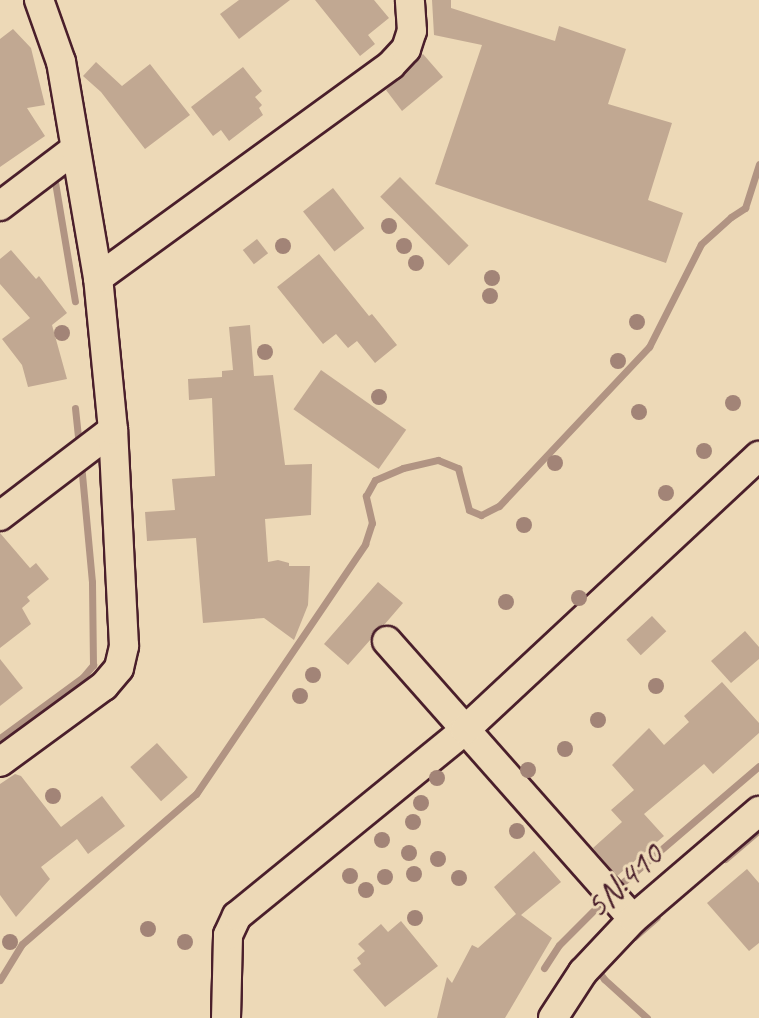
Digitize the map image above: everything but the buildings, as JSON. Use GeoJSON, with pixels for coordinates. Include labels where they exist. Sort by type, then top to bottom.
{"type":"FeatureCollection","features":[{"type":"Feature","properties":{"kind":"street"},"geometry":{"type":"LineString","coordinates":[[0,762],[104,686],[119,668],[124,646],[113,430],[98,278],[61,62],[39,0]]}},
{"type":"Feature","properties":{"kind":"street"},"geometry":{"type":"LineString","coordinates":[[98,278],[391,65],[406,49],[412,31],[410,0]]}},
{"type":"Feature","properties":{"kind":"street"},"geometry":{"type":"LineString","coordinates":[[0,206],[75,149]]}},
{"type":"Feature","properties":{"kind":"street"},"geometry":{"type":"LineString","coordinates":[[0,516],[113,430]]}},
{"type":"Feature","properties":{"kind":"street"},"geometry":{"type":"LineString","coordinates":[[226,1018],[228,935],[237,916],[465,730],[759,456]]}},
{"type":"Feature","properties":{"kind":"street"},"geometry":{"type":"LineString","coordinates":[[387,641],[633,919]]}},
{"type":"Feature","properties":{"kind":"street","name":"5N.410"},"geometry":{"type":"LineString","coordinates":[[553,1018],[583,972],[633,919],[759,811]]}},
{"type":"Feature","properties":{"kind":"waterway"},"geometry":{"type":"LineString","coordinates":[[0,980],[22,944],[196,794],[365,544],[372,523],[366,496],[375,480],[403,468],[438,460],[458,468],[469,510],[481,515],[499,506],[649,347],[701,244],[745,208],[759,164]]}},
{"type":"Feature","properties":{"kind":"waterway"},"geometry":{"type":"LineString","coordinates":[[54,176],[75,301]]}},
{"type":"Feature","properties":{"kind":"waterway"},"geometry":{"type":"LineString","coordinates":[[75,408],[79,446]]}},
{"type":"Feature","properties":{"kind":"waterway"},"geometry":{"type":"LineString","coordinates":[[0,738],[83,677],[93,665],[92,582],[81,464]]}},
{"type":"Feature","properties":{"kind":"waterway"},"geometry":{"type":"LineString","coordinates":[[615,889],[759,766]]}},
{"type":"Feature","properties":{"kind":"waterway"},"geometry":{"type":"LineString","coordinates":[[725,859],[759,830]]}},
{"type":"Feature","properties":{"kind":"waterway"},"geometry":{"type":"LineString","coordinates":[[544,968],[559,945],[606,898]]}},
{"type":"Feature","properties":{"kind":"waterway"},"geometry":{"type":"LineString","coordinates":[[634,937],[657,917]]}},
{"type":"Feature","properties":{"kind":"waterway"},"geometry":{"type":"LineString","coordinates":[[603,968],[599,972],[604,979],[647,1018]]}}]}
